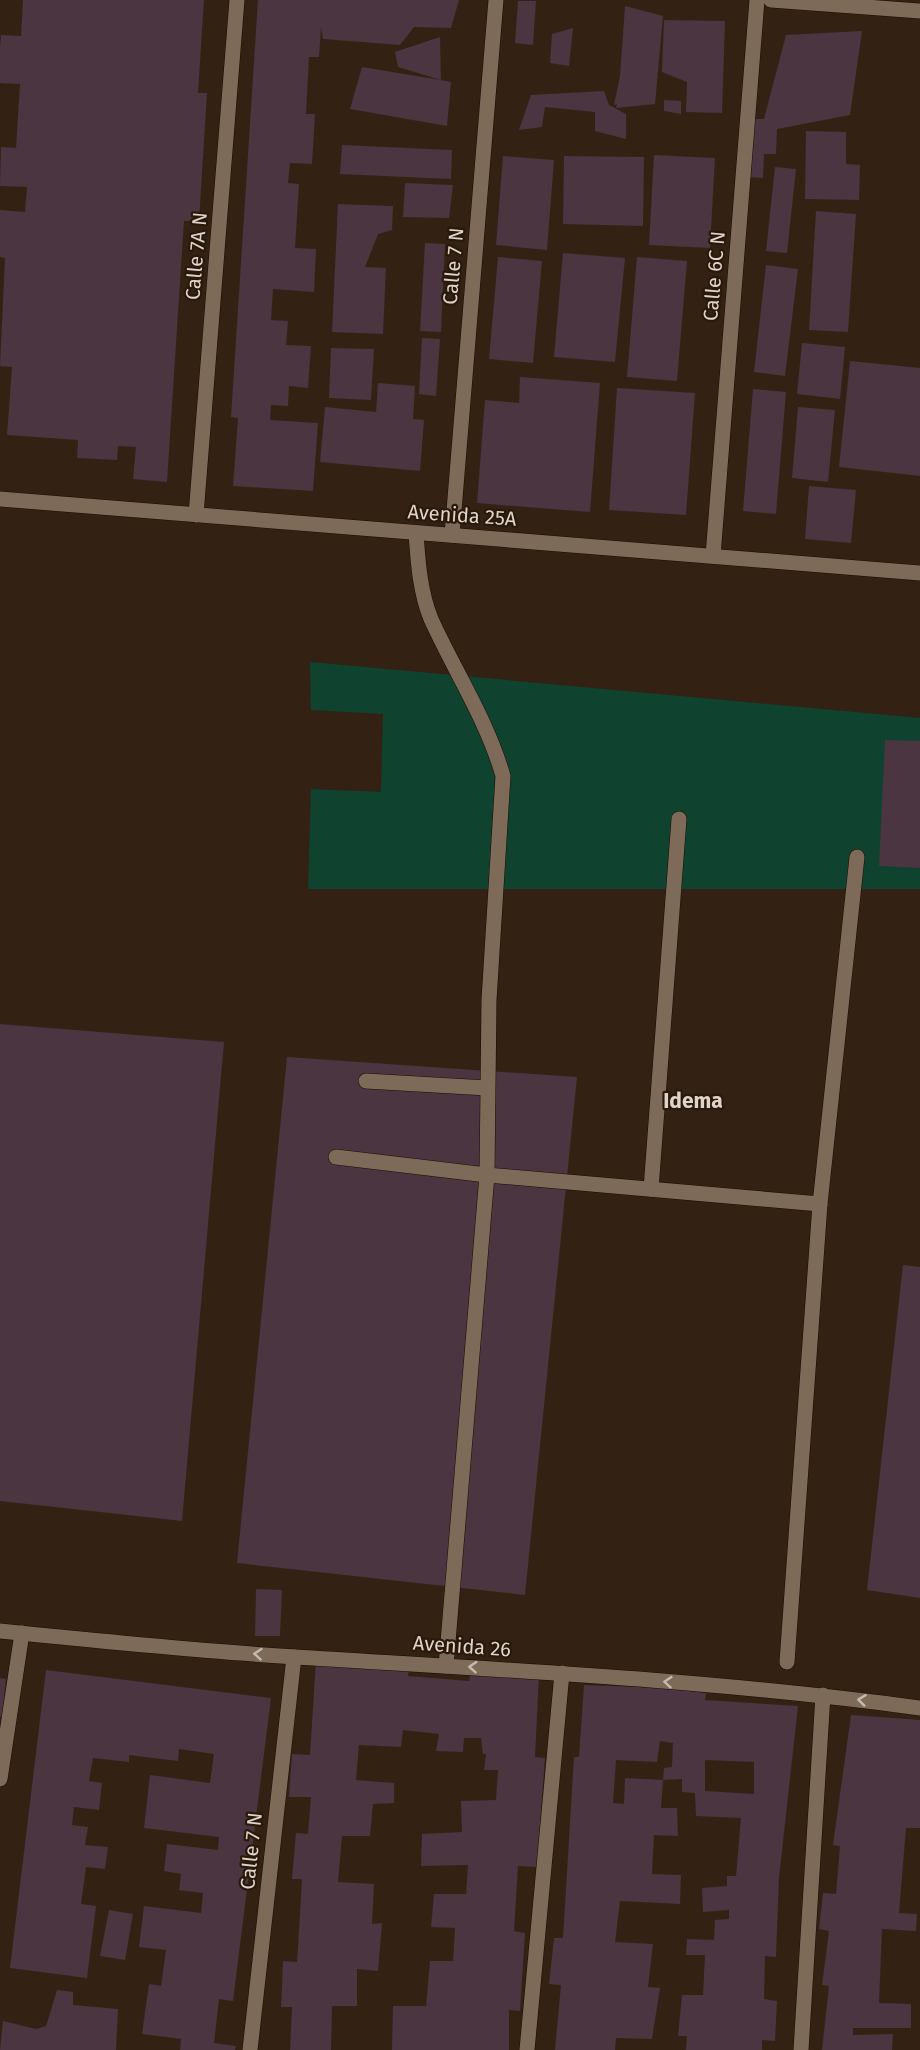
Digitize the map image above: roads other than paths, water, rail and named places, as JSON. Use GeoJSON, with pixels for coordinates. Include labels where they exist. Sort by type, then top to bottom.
{"type":"FeatureCollection","features":[{"type":"Feature","properties":{"kind":"street","name":"Calle 7A N"},"geometry":{"type":"LineString","coordinates":[[196,515],[237,0]]}},
{"type":"Feature","properties":{"kind":"street","name":"Calle 7 N"},"geometry":{"type":"LineString","coordinates":[[452,536],[496,0]]}},
{"type":"Feature","properties":{"kind":"street","name":"Calle 6C N"},"geometry":{"type":"LineString","coordinates":[[713,556],[757,0]]}},
{"type":"Feature","properties":{"kind":"street"},"geometry":{"type":"LineString","coordinates":[[771,0],[920,11]]}},
{"type":"Feature","properties":{"kind":"street","name":"Avenida 25A"},"geometry":{"type":"LineString","coordinates":[[0,499],[920,573]]}},
{"type":"Feature","properties":{"kind":"street"},"geometry":{"type":"LineString","coordinates":[[416,533],[419,577],[431,618],[491,739],[503,776],[489,1000],[487,1175],[446,1666]]}},
{"type":"Feature","properties":{"kind":"street"},"geometry":{"type":"LineString","coordinates":[[651,1189],[679,819]]}},
{"type":"Feature","properties":{"kind":"street"},"geometry":{"type":"LineString","coordinates":[[787,1662],[820,1204],[857,857]]}},
{"type":"Feature","properties":{"kind":"street"},"geometry":{"type":"LineString","coordinates":[[366,1081],[487,1088]]}},
{"type":"Feature","properties":{"kind":"street"},"geometry":{"type":"LineString","coordinates":[[336,1157],[487,1175],[820,1204]]}},
{"type":"Feature","properties":{"kind":"street","name":"Avenida 26"},"geometry":{"type":"LineString","coordinates":[[0,1631],[294,1657],[562,1673],[823,1695],[920,1708]]}},
{"type":"Feature","properties":{"kind":"street"},"geometry":{"type":"LineString","coordinates":[[0,1779],[21,1633]]}},
{"type":"Feature","properties":{"kind":"street","name":"Calle 7 N"},"geometry":{"type":"LineString","coordinates":[[250,2050],[294,1657]]}},
{"type":"Feature","properties":{"kind":"street"},"geometry":{"type":"LineString","coordinates":[[527,2050],[562,1673]]}},
{"type":"Feature","properties":{"kind":"street"},"geometry":{"type":"LineString","coordinates":[[801,2050],[823,1695]]}},
{"type":"Feature","properties":{"kind":"district","name":"Idema"},"geometry":{"type":"Point","coordinates":[693,1101]}}]}
